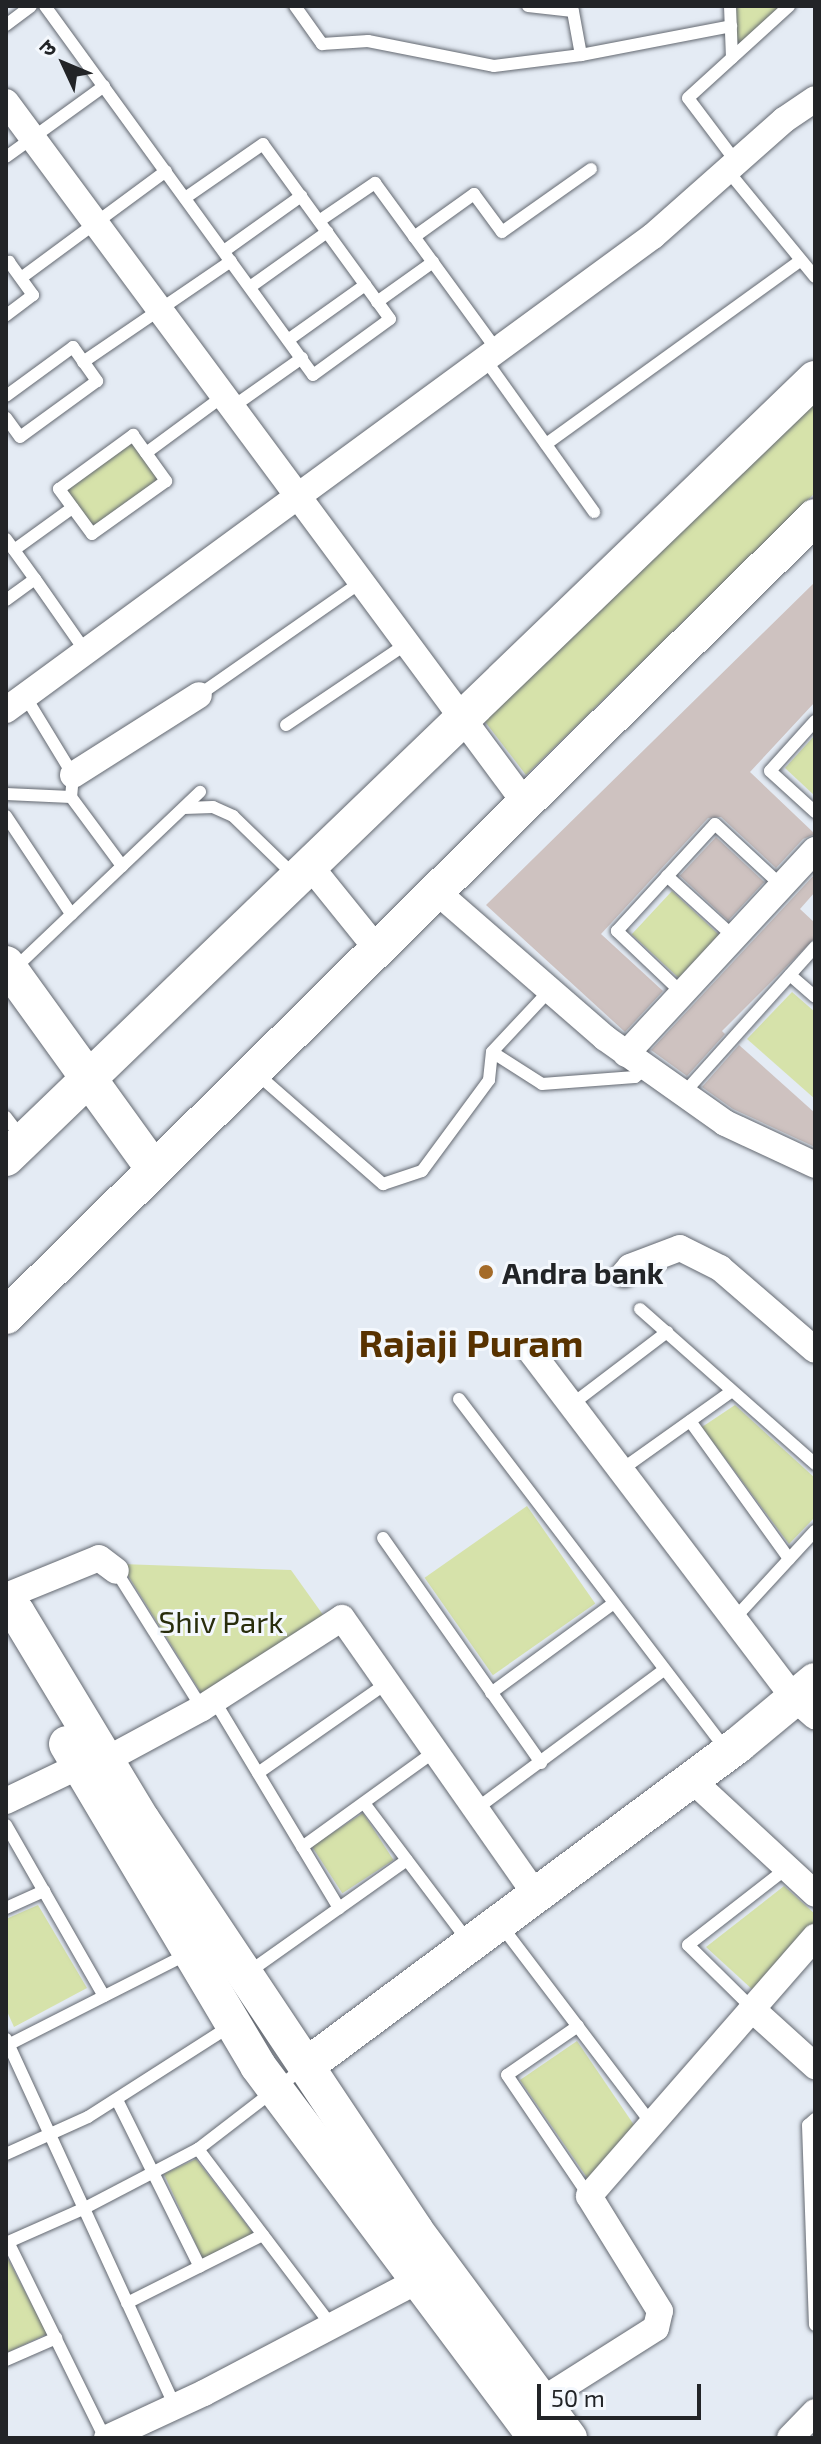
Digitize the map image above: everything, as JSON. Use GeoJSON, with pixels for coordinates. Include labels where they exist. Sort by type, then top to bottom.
{"type":"FeatureCollection","features":[{"type":"Feature","properties":{"kind":"street"},"geometry":{"type":"LineString","coordinates":[[16,703],[653,236],[784,120],[815,99]]}},
{"type":"Feature","properties":{"kind":"street"},"geometry":{"type":"LineString","coordinates":[[6,102],[525,803]]}},
{"type":"Feature","properties":{"kind":"street"},"geometry":{"type":"LineString","coordinates":[[12,1139],[89,1078],[815,379]]}},
{"type":"Feature","properties":{"kind":"street"},"geometry":{"type":"LineString","coordinates":[[6,1316],[815,517]]}},
{"type":"Feature","properties":{"kind":"street"},"geometry":{"type":"LineString","coordinates":[[72,786],[199,695]]}},
{"type":"Feature","properties":{"kind":"street"},"geometry":{"type":"LineString","coordinates":[[636,1061],[682,993],[815,850]]}},
{"type":"Feature","properties":{"kind":"street"},"geometry":{"type":"LineString","coordinates":[[304,872],[377,949]]}},
{"type":"Feature","properties":{"kind":"street"},"geometry":{"type":"LineString","coordinates":[[436,891],[549,991],[636,1061],[725,1123],[815,1165]]}},
{"type":"Feature","properties":{"kind":"street"},"geometry":{"type":"LineString","coordinates":[[9,967],[154,1169]]}},
{"type":"Feature","properties":{"kind":"street"},"geometry":{"type":"LineString","coordinates":[[624,1274],[630,1267],[680,1248],[720,1268],[815,1350]]}},
{"type":"Feature","properties":{"kind":"street"},"geometry":{"type":"LineString","coordinates":[[306,2066],[691,1779],[808,1698],[734,1619],[532,1353]]}},
{"type":"Feature","properties":{"kind":"street"},"geometry":{"type":"LineString","coordinates":[[6,1596],[99,1558],[116,1571]]}},
{"type":"Feature","properties":{"kind":"street"},"geometry":{"type":"LineString","coordinates":[[6,1610],[17,1613],[191,1952],[233,2025],[275,2090],[431,2274]]}},
{"type":"Feature","properties":{"kind":"street"},"geometry":{"type":"LineString","coordinates":[[6,1801],[92,1763],[208,1704],[342,1618],[535,1894]]}},
{"type":"Feature","properties":{"kind":"street"},"geometry":{"type":"LineString","coordinates":[[6,1635],[92,1763],[245,1975],[306,2066],[431,2274],[532,2418],[569,2438]]}},
{"type":"Feature","properties":{"kind":"street"},"geometry":{"type":"LineString","coordinates":[[691,1779],[815,1894]]}},
{"type":"Feature","properties":{"kind":"street"},"geometry":{"type":"LineString","coordinates":[[532,2418],[656,2328],[660,2311],[589,2196],[815,1937]]}},
{"type":"Feature","properties":{"kind":"street"},"geometry":{"type":"LineString","coordinates":[[753,2010],[815,2066]]}},
{"type":"Feature","properties":{"kind":"street"},"geometry":{"type":"LineString","coordinates":[[106,2438],[140,2431],[175,2406],[431,2274]]}},
{"type":"Feature","properties":{"kind":"street"},"geometry":{"type":"LineString","coordinates":[[790,2438],[815,2412]]}},
{"type":"Feature","properties":{"kind":"lane"},"geometry":{"type":"LineString","coordinates":[[6,25],[31,6]]}},
{"type":"Feature","properties":{"kind":"lane"},"geometry":{"type":"LineString","coordinates":[[45,6],[313,375],[390,319],[263,144],[185,198]]}},
{"type":"Feature","properties":{"kind":"lane"},"geometry":{"type":"LineString","coordinates":[[295,6],[322,44],[368,41],[494,66],[581,55],[731,26]]}},
{"type":"Feature","properties":{"kind":"lane"},"geometry":{"type":"LineString","coordinates":[[528,6],[572,8],[581,55]]}},
{"type":"Feature","properties":{"kind":"lane"},"geometry":{"type":"LineString","coordinates":[[730,6],[732,58]]}},
{"type":"Feature","properties":{"kind":"lane"},"geometry":{"type":"LineString","coordinates":[[789,6],[688,98],[732,167],[815,277]]}},
{"type":"Feature","properties":{"kind":"lane"},"geometry":{"type":"LineString","coordinates":[[6,157],[104,86]]}},
{"type":"Feature","properties":{"kind":"lane"},"geometry":{"type":"LineString","coordinates":[[414,237],[474,194],[502,232],[591,169]]}},
{"type":"Feature","properties":{"kind":"lane"},"geometry":{"type":"LineString","coordinates":[[21,278],[166,171]]}},
{"type":"Feature","properties":{"kind":"lane"},"geometry":{"type":"LineString","coordinates":[[319,221],[375,183],[433,262],[546,444],[594,512]]}},
{"type":"Feature","properties":{"kind":"lane"},"geometry":{"type":"LineString","coordinates":[[83,362],[158,310],[301,196]]}},
{"type":"Feature","properties":{"kind":"lane"},"geometry":{"type":"LineString","coordinates":[[250,287],[327,232]]}},
{"type":"Feature","properties":{"kind":"lane"},"geometry":{"type":"LineString","coordinates":[[546,444],[801,260]]}},
{"type":"Feature","properties":{"kind":"lane"},"geometry":{"type":"LineString","coordinates":[[6,264],[9,262],[33,295],[6,315]]}},
{"type":"Feature","properties":{"kind":"lane"},"geometry":{"type":"LineString","coordinates":[[377,302],[433,262]]}},
{"type":"Feature","properties":{"kind":"lane"},"geometry":{"type":"LineString","coordinates":[[288,340],[365,285]]}},
{"type":"Feature","properties":{"kind":"lane"},"geometry":{"type":"LineString","coordinates":[[6,396],[73,347],[97,381],[20,437],[7,420]]}},
{"type":"Feature","properties":{"kind":"lane"},"geometry":{"type":"LineString","coordinates":[[146,453],[302,358]]}},
{"type":"Feature","properties":{"kind":"lane"},"geometry":{"type":"LineString","coordinates":[[133,435],[146,453],[166,481],[92,534],[59,489],[133,435]]}},
{"type":"Feature","properties":{"kind":"lane"},"geometry":{"type":"LineString","coordinates":[[72,508],[10,544],[86,652]]}},
{"type":"Feature","properties":{"kind":"lane"},"geometry":{"type":"LineString","coordinates":[[6,600],[35,579]]}},
{"type":"Feature","properties":{"kind":"lane"},"geometry":{"type":"LineString","coordinates":[[199,695],[361,582]]}},
{"type":"Feature","properties":{"kind":"lane"},"geometry":{"type":"LineString","coordinates":[[286,725],[406,644]]}},
{"type":"Feature","properties":{"kind":"lane"},"geometry":{"type":"LineString","coordinates":[[16,703],[122,866]]}},
{"type":"Feature","properties":{"kind":"lane"},"geometry":{"type":"LineString","coordinates":[[815,721],[770,771],[815,812]]}},
{"type":"Feature","properties":{"kind":"lane"},"geometry":{"type":"LineString","coordinates":[[6,794],[72,786]]}},
{"type":"Feature","properties":{"kind":"lane"},"geometry":{"type":"LineString","coordinates":[[9,967],[71,914],[200,792]]}},
{"type":"Feature","properties":{"kind":"lane"},"geometry":{"type":"LineString","coordinates":[[184,808],[213,807],[233,816],[304,872]]}},
{"type":"Feature","properties":{"kind":"lane"},"geometry":{"type":"LineString","coordinates":[[6,816],[71,914]]}},
{"type":"Feature","properties":{"kind":"lane"},"geometry":{"type":"LineString","coordinates":[[682,993],[617,931],[715,824],[782,886]]}},
{"type":"Feature","properties":{"kind":"lane"},"geometry":{"type":"LineString","coordinates":[[667,876],[734,937]]}},
{"type":"Feature","properties":{"kind":"lane"},"geometry":{"type":"LineString","coordinates":[[683,1094],[815,947]]}},
{"type":"Feature","properties":{"kind":"lane"},"geometry":{"type":"LineString","coordinates":[[790,975],[815,997]]}},
{"type":"Feature","properties":{"kind":"lane"},"geometry":{"type":"LineString","coordinates":[[254,1071],[383,1184],[422,1171],[489,1080],[492,1052],[549,991]]}},
{"type":"Feature","properties":{"kind":"lane"},"geometry":{"type":"LineString","coordinates":[[492,1052],[542,1084],[635,1077],[636,1061]]}},
{"type":"Feature","properties":{"kind":"lane"},"geometry":{"type":"LineString","coordinates":[[640,1309],[815,1464]]}},
{"type":"Feature","properties":{"kind":"lane"},"geometry":{"type":"LineString","coordinates":[[571,1405],[667,1332]]}},
{"type":"Feature","properties":{"kind":"lane"},"geometry":{"type":"LineString","coordinates":[[621,1471],[732,1391]]}},
{"type":"Feature","properties":{"kind":"lane"},"geometry":{"type":"LineString","coordinates":[[459,1399],[727,1753]]}},
{"type":"Feature","properties":{"kind":"lane"},"geometry":{"type":"LineString","coordinates":[[690,1421],[789,1559]]}},
{"type":"Feature","properties":{"kind":"lane"},"geometry":{"type":"LineString","coordinates":[[734,1619],[815,1531]]}},
{"type":"Feature","properties":{"kind":"lane"},"geometry":{"type":"LineString","coordinates":[[383,1538],[541,1763]]}},
{"type":"Feature","properties":{"kind":"lane"},"geometry":{"type":"LineString","coordinates":[[116,1571],[258,1773],[339,1908]]}},
{"type":"Feature","properties":{"kind":"lane"},"geometry":{"type":"LineString","coordinates":[[491,1693],[614,1603]]}},
{"type":"Feature","properties":{"kind":"lane"},"geometry":{"type":"LineString","coordinates":[[476,1809],[664,1670]]}},
{"type":"Feature","properties":{"kind":"lane"},"geometry":{"type":"LineString","coordinates":[[258,1773],[387,1683]]}},
{"type":"Feature","properties":{"kind":"lane"},"geometry":{"type":"LineString","coordinates":[[302,1847],[435,1751]]}},
{"type":"Feature","properties":{"kind":"lane"},"geometry":{"type":"LineString","coordinates":[[364,1803],[469,1943]]}},
{"type":"Feature","properties":{"kind":"lane"},"geometry":{"type":"LineString","coordinates":[[6,1825],[104,1996]]}},
{"type":"Feature","properties":{"kind":"lane"},"geometry":{"type":"LineString","coordinates":[[245,1975],[407,1860]]}},
{"type":"Feature","properties":{"kind":"lane"},"geometry":{"type":"LineString","coordinates":[[753,2010],[688,1945],[787,1868]]}},
{"type":"Feature","properties":{"kind":"lane"},"geometry":{"type":"LineString","coordinates":[[6,1908],[44,1891]]}},
{"type":"Feature","properties":{"kind":"lane"},"geometry":{"type":"LineString","coordinates":[[498,1921],[652,2124]]}},
{"type":"Feature","properties":{"kind":"lane"},"geometry":{"type":"LineString","coordinates":[[175,2406],[7,2043],[191,1952]]}},
{"type":"Feature","properties":{"kind":"lane"},"geometry":{"type":"LineString","coordinates":[[6,2154],[117,2100],[233,2025]]}},
{"type":"Feature","properties":{"kind":"lane"},"geometry":{"type":"LineString","coordinates":[[578,2026],[507,2075],[589,2196]]}},
{"type":"Feature","properties":{"kind":"lane"},"geometry":{"type":"LineString","coordinates":[[106,2438],[7,2243],[83,2209],[198,2149],[306,2066]]}},
{"type":"Feature","properties":{"kind":"lane"},"geometry":{"type":"LineString","coordinates":[[117,2100],[200,2267]]}},
{"type":"Feature","properties":{"kind":"lane"},"geometry":{"type":"LineString","coordinates":[[815,2119],[808,2125],[815,2325]]}},
{"type":"Feature","properties":{"kind":"lane"},"geometry":{"type":"LineString","coordinates":[[198,2149],[332,2326]]}},
{"type":"Feature","properties":{"kind":"lane"},"geometry":{"type":"LineString","coordinates":[[127,2303],[263,2235]]}},
{"type":"Feature","properties":{"kind":"lane"},"geometry":{"type":"LineString","coordinates":[[6,2360],[56,2338]]}},
{"type":"Feature","properties":{"kind":"green space"},"geometry":{"type":"Polygon","coordinates":[[[732,6],[786,6],[733,54],[732,6]]]}},
{"type":"Feature","properties":{"kind":"green space"},"geometry":{"type":"Polygon","coordinates":[[[815,398],[815,493],[526,775],[483,719],[815,398]]]}},
{"type":"Feature","properties":{"kind":"green space"},"geometry":{"type":"Polygon","coordinates":[[[133,437],[163,481],[89,531],[59,487],[133,437]]]}},
{"type":"Feature","properties":{"kind":"green space"},"geometry":{"type":"Polygon","coordinates":[[[815,735],[815,796],[785,768],[815,735]]]}},
{"type":"Feature","properties":{"kind":"green space"},"geometry":{"type":"Polygon","coordinates":[[[672,891],[719,935],[679,978],[632,934],[672,891]]]}},
{"type":"Feature","properties":{"kind":"green space"},"geometry":{"type":"Polygon","coordinates":[[[792,992],[815,1012],[815,1099],[747,1039],[792,992]]]}},
{"type":"Feature","properties":{"kind":"green space"},"geometry":{"type":"Polygon","coordinates":[[[735,1405],[815,1478],[815,1517],[789,1544],[702,1427],[735,1405]]]}},
{"type":"Feature","properties":{"kind":"green space"},"geometry":{"type":"Polygon","coordinates":[[[527,1506],[595,1603],[493,1675],[425,1578],[527,1506]]]}},
{"type":"Feature","properties":{"kind":"green space","name":"Shiv Park"},"geometry":{"type":"Polygon","coordinates":[[[121,1564],[291,1570],[326,1619],[203,1696],[121,1564]]]}},
{"type":"Feature","properties":{"kind":"green space"},"geometry":{"type":"Polygon","coordinates":[[[363,1813],[393,1860],[342,1893],[312,1846],[363,1813]]]}},
{"type":"Feature","properties":{"kind":"green space"},"geometry":{"type":"Polygon","coordinates":[[[784,1886],[815,1914],[815,1923],[754,1991],[706,1947],[784,1886]]]}},
{"type":"Feature","properties":{"kind":"green space"},"geometry":{"type":"Polygon","coordinates":[[[38,1905],[87,1988],[14,2027],[6,2009],[6,1919],[38,1905]]]}},
{"type":"Feature","properties":{"kind":"green space"},"geometry":{"type":"Polygon","coordinates":[[[577,2041],[634,2125],[588,2179],[520,2080],[577,2041]]]}},
{"type":"Feature","properties":{"kind":"green space"},"geometry":{"type":"Polygon","coordinates":[[[196,2159],[253,2233],[205,2264],[164,2174],[196,2159]]]}},
{"type":"Feature","properties":{"kind":"green space"},"geometry":{"type":"Polygon","coordinates":[[[6,2255],[47,2334],[6,2353],[6,2255]]]}},
{"type":"Feature","properties":{"kind":"building"},"geometry":{"type":"Polygon","coordinates":[[[815,582],[815,702],[750,772],[815,834],[803,839],[776,868],[721,817],[708,818],[601,934],[663,991],[625,1032],[486,905],[815,582]]]}},
{"type":"Feature","properties":{"kind":"building"},"geometry":{"type":"Polygon","coordinates":[[[716,837],[764,882],[728,921],[680,876],[716,837]]]}},
{"type":"Feature","properties":{"kind":"building"},"geometry":{"type":"Polygon","coordinates":[[[815,874],[815,892],[800,909],[815,923],[815,938],[722,1031],[725,1034],[687,1076],[651,1050],[815,874]]]}},
{"type":"Feature","properties":{"kind":"building"},"geometry":{"type":"Polygon","coordinates":[[[739,1045],[815,1113],[815,1147],[733,1109],[702,1087],[739,1045]]]}},
{"type":"Feature","properties":{"kind":"place","name":"Andra bank"},"geometry":{"type":"Point","coordinates":[486,1272]}},
{"type":"Feature","properties":{"kind":"district","name":"Rajaji Puram"},"geometry":{"type":"Point","coordinates":[471,1343]}}]}
